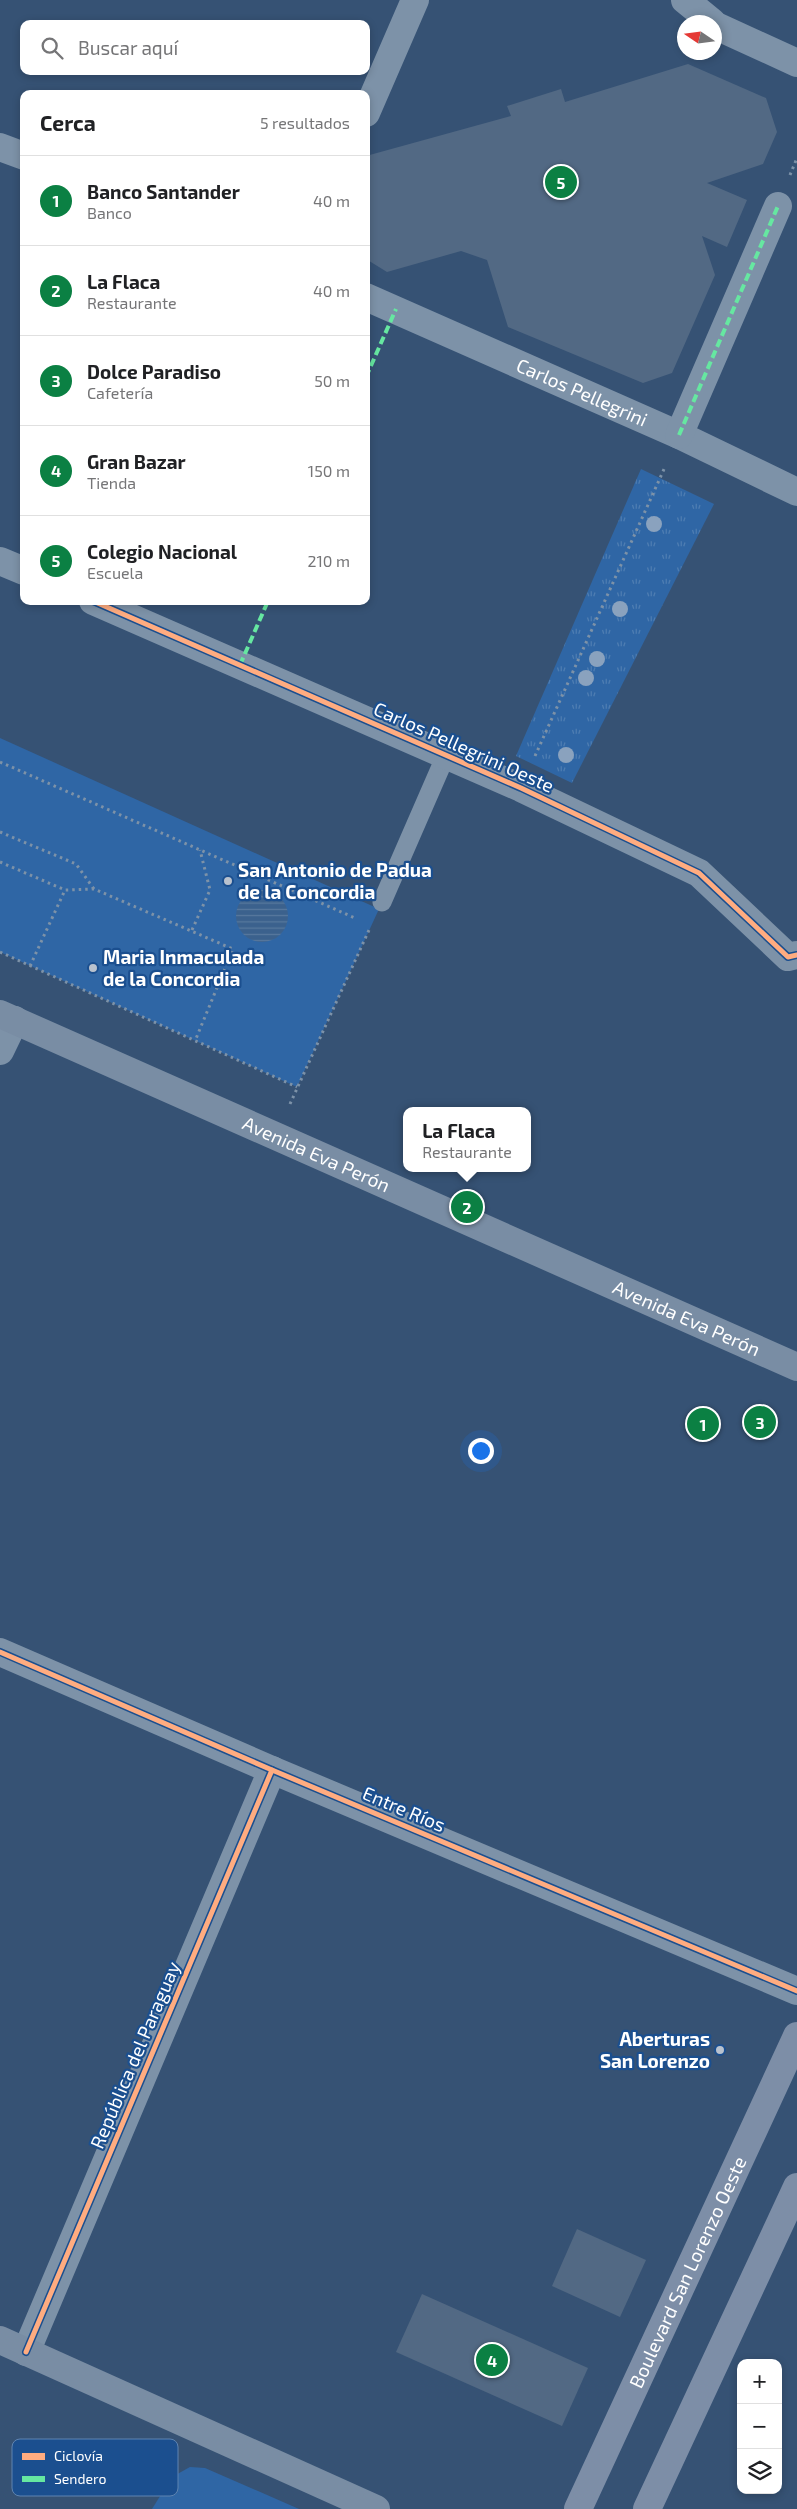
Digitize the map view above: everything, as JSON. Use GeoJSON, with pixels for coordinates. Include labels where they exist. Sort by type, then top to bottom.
{"type":"FeatureCollection","features":[{"type":"Feature","properties":{"kind":"main road","name":"Avenida Eva Perón"},"geometry":{"type":"LineString","coordinates":[[8,1017],[797,1367]]}},
{"type":"Feature","properties":{"kind":"main road","name":"Boulevard San Lorenzo Oeste"},"geometry":{"type":"LineString","coordinates":[[578,2509],[797,2036]]}},
{"type":"Feature","properties":{"kind":"main road"},"geometry":{"type":"LineString","coordinates":[[647,2509],[797,2187]]}},
{"type":"Feature","properties":{"kind":"main road"},"geometry":{"type":"LineString","coordinates":[[0,2340],[376,2509]]}},
{"type":"Feature","properties":{"kind":"street"},"geometry":{"type":"LineString","coordinates":[[370,104],[415,0]]}},
{"type":"Feature","properties":{"kind":"street"},"geometry":{"type":"LineString","coordinates":[[685,0],[702,15]]}},
{"type":"Feature","properties":{"kind":"street"},"geometry":{"type":"LineString","coordinates":[[722,28],[797,63]]}},
{"type":"Feature","properties":{"kind":"street"},"geometry":{"type":"LineString","coordinates":[[0,147],[20,154]]}},
{"type":"Feature","properties":{"kind":"street"},"geometry":{"type":"LineString","coordinates":[[679,435],[778,206]]}},
{"type":"Feature","properties":{"kind":"street","name":"Carlos Pellegrini"},"geometry":{"type":"LineString","coordinates":[[370,298],[679,435],[797,492]]}},
{"type":"Feature","properties":{"kind":"street"},"geometry":{"type":"LineString","coordinates":[[0,561],[20,569]]}},
{"type":"Feature","properties":{"kind":"street","name":"Carlos Pellegrini Oeste"},"geometry":{"type":"LineString","coordinates":[[102,605],[521,788],[699,873],[788,957],[797,955]]}},
{"type":"Feature","properties":{"kind":"street"},"geometry":{"type":"LineString","coordinates":[[0,1051],[8,1017]]}},
{"type":"Feature","properties":{"kind":"street","name":"Entre Ríos"},"geometry":{"type":"LineString","coordinates":[[0,1652],[272,1770],[797,1991]]}},
{"type":"Feature","properties":{"kind":"street","name":"República del Paraguay"},"geometry":{"type":"LineString","coordinates":[[26,2352],[272,1770]]}},
{"type":"Feature","properties":{"kind":"lane"},"geometry":{"type":"LineString","coordinates":[[382,902],[446,755]]}},
{"type":"Feature","properties":{"kind":"path"},"geometry":{"type":"LineString","coordinates":[[521,788],[679,435]]}},
{"type":"Feature","properties":{"kind":"path"},"geometry":{"type":"LineString","coordinates":[[0,762],[372,925]]}},
{"type":"Feature","properties":{"kind":"path"},"geometry":{"type":"LineString","coordinates":[[0,832],[76,864],[94,890]]}},
{"type":"Feature","properties":{"kind":"path"},"geometry":{"type":"LineString","coordinates":[[192,930],[210,890],[200,850]]}},
{"type":"Feature","properties":{"kind":"path"},"geometry":{"type":"LineString","coordinates":[[0,862],[65,890],[94,890],[233,949],[195,1041]]}},
{"type":"Feature","properties":{"kind":"path"},"geometry":{"type":"LineString","coordinates":[[30,966],[65,890]]}},
{"type":"Feature","properties":{"kind":"path"},"geometry":{"type":"LineString","coordinates":[[276,1136],[382,902]]}},
{"type":"Feature","properties":{"kind":"path"},"geometry":{"type":"LineString","coordinates":[[0,952],[297,1087]]}},
{"type":"Feature","properties":{"kind":"green space"},"geometry":{"type":"Polygon","coordinates":[[[641,469],[714,504],[572,783],[516,756],[641,469]]]}},
{"type":"Feature","properties":{"kind":"green space"},"geometry":{"type":"Polygon","coordinates":[[[0,738],[379,909],[297,1087],[0,952],[0,738]]]}},
{"type":"Feature","properties":{"kind":"green space"},"geometry":{"type":"Polygon","coordinates":[[[190,2467],[205,2468],[299,2509],[152,2509],[160,2496],[178,2496],[178,2474],[190,2467]]]}},
{"type":"Feature","properties":{"kind":"shaded area"},"geometry":{"type":"Polygon","coordinates":[[[257,890],[267,890],[276,894],[284,902],[288,916],[284,930],[276,938],[267,942],[257,942],[248,938],[240,930],[236,921],[236,911],[240,902],[248,894],[257,890]]]}},
{"type":"Feature","properties":{"kind":"building"},"geometry":{"type":"Polygon","coordinates":[[[688,64],[766,98],[777,132],[763,164],[707,183],[747,200],[727,247],[702,236],[715,275],[672,373],[643,383],[508,327],[487,260],[461,251],[387,272],[370,261],[370,155],[511,116],[507,106],[561,89],[565,102],[688,64]]]}},
{"type":"Feature","properties":{"kind":"building"},"geometry":{"type":"Polygon","coordinates":[[[577,2229],[646,2260],[620,2317],[552,2286],[577,2229]]]}},
{"type":"Feature","properties":{"kind":"building"},"geometry":{"type":"Polygon","coordinates":[[[422,2294],[588,2368],[562,2426],[396,2352],[422,2294]]]}},
{"type":"Feature","properties":{"kind":"marked path"},"geometry":{"type":"LineString","coordinates":[[679,435],[778,206]]}},
{"type":"Feature","properties":{"kind":"marked path"},"geometry":{"type":"LineString","coordinates":[[370,368],[396,309]]}},
{"type":"Feature","properties":{"kind":"marked path"},"geometry":{"type":"LineString","coordinates":[[240,665],[266,605]]}},
{"type":"Feature","properties":{"kind":"cycle path"},"geometry":{"type":"LineString","coordinates":[[102,605],[521,788],[699,873],[788,957],[797,955]]}},
{"type":"Feature","properties":{"kind":"cycle path"},"geometry":{"type":"LineString","coordinates":[[0,1652],[272,1770],[797,1991]]}},
{"type":"Feature","properties":{"kind":"cycle path"},"geometry":{"type":"LineString","coordinates":[[26,2352],[272,1770]]}},
{"type":"Feature","properties":{"kind":"place","name":"Colegio Nacional"},"geometry":{"type":"Point","coordinates":[561,182]}},
{"type":"Feature","properties":{"kind":"place","name":"San Antonio de Padua de la Concordia"},"geometry":{"type":"Point","coordinates":[228,881]}},
{"type":"Feature","properties":{"kind":"place","name":"Maria Inmaculada de la Concordia"},"geometry":{"type":"Point","coordinates":[93,968]}},
{"type":"Feature","properties":{"kind":"place","name":"La Flaca"},"geometry":{"type":"Point","coordinates":[467,1207]}},
{"type":"Feature","properties":{"kind":"place","name":"Dolce Paradiso"},"geometry":{"type":"Point","coordinates":[760,1422]}},
{"type":"Feature","properties":{"kind":"place","name":"Banco Santander"},"geometry":{"type":"Point","coordinates":[703,1424]}},
{"type":"Feature","properties":{"kind":"place","name":"Aberturas San Lorenzo"},"geometry":{"type":"Point","coordinates":[720,2050]}},
{"type":"Feature","properties":{"kind":"place","name":"Gran Bazar"},"geometry":{"type":"Point","coordinates":[492,2360]}}]}
